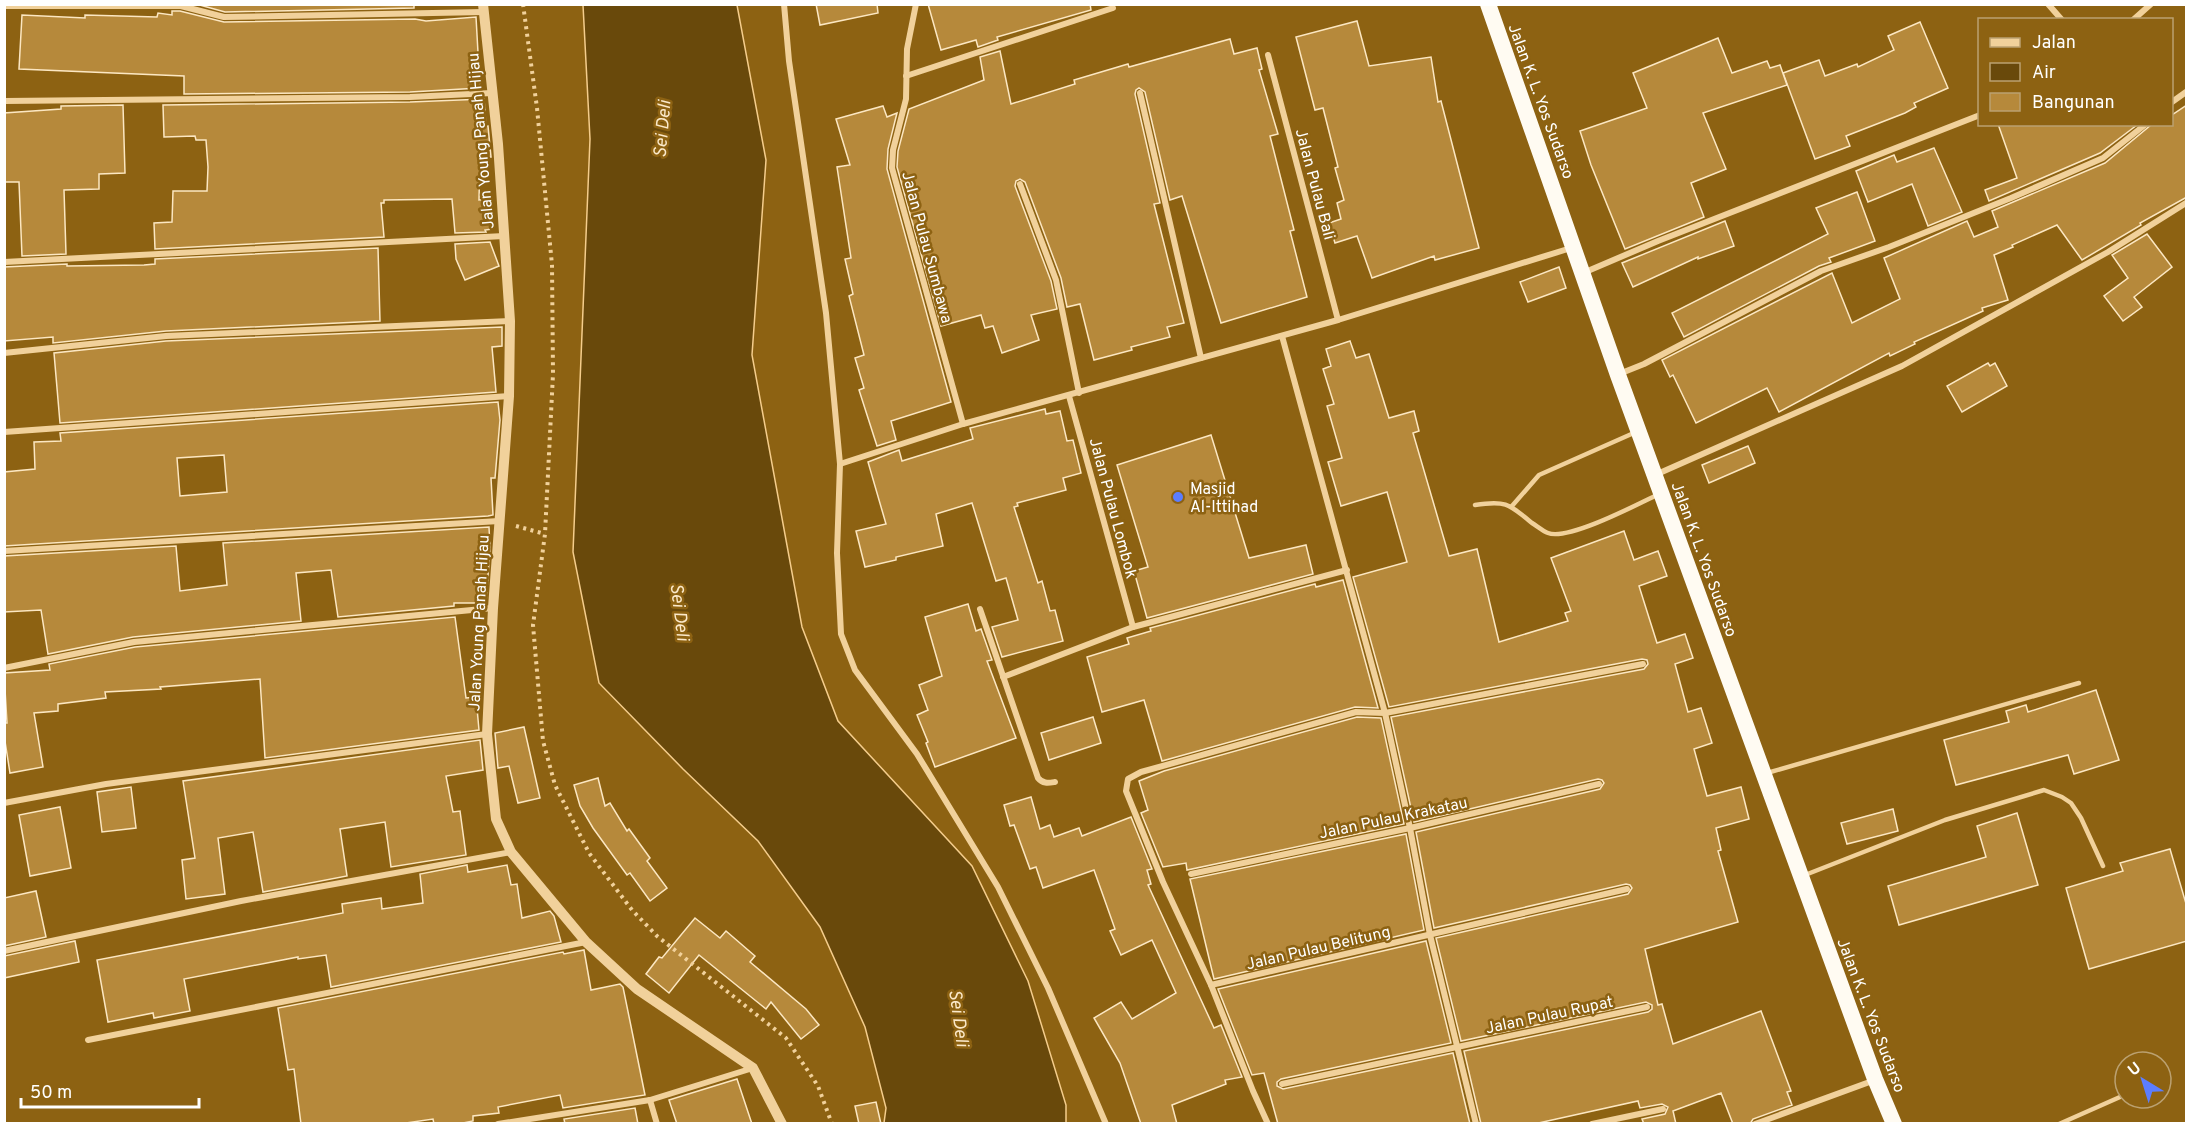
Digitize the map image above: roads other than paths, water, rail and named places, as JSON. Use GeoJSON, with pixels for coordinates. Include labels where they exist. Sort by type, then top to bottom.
{"type":"FeatureCollection","features":[{"type":"Feature","properties":{"kind":"highway","name":"Jalan K. L. Yos Sudarso"},"geometry":{"type":"LineString","coordinates":[[1488,4],[1618,375],[1875,1079],[1894,1124]]}},
{"type":"Feature","properties":{"kind":"street"},"geometry":{"type":"LineString","coordinates":[[784,4],[789,61],[826,313],[840,464],[837,553],[841,634],[855,669],[917,754],[998,887],[1048,988],[1106,1124]]}},
{"type":"Feature","properties":{"kind":"street","name":"Jalan Pulau Sumbawa"},"geometry":{"type":"LineString","coordinates":[[916,4],[908,38],[906,99],[892,150],[892,168],[963,424]]}},
{"type":"Feature","properties":{"kind":"street"},"geometry":{"type":"LineString","coordinates":[[2048,4],[2060,18]]}},
{"type":"Feature","properties":{"kind":"street"},"geometry":{"type":"LineString","coordinates":[[2135,18],[2151,4]]}},
{"type":"Feature","properties":{"kind":"street"},"geometry":{"type":"LineString","coordinates":[[4,6],[181,6],[224,17],[483,8]]}},
{"type":"Feature","properties":{"kind":"street","name":"Jalan Young Panah Hijau"},"geometry":{"type":"LineString","coordinates":[[483,8],[498,144],[510,321],[509,396],[493,608],[487,734],[496,819],[511,852],[586,942],[637,989],[753,1068],[782,1124]]}},
{"type":"Feature","properties":{"kind":"street"},"geometry":{"type":"LineString","coordinates":[[906,76],[1113,8]]}},
{"type":"Feature","properties":{"kind":"street","name":"Jalan Pulau Bali"},"geometry":{"type":"LineString","coordinates":[[1268,55],[1338,320]]}},
{"type":"Feature","properties":{"kind":"street"},"geometry":{"type":"LineString","coordinates":[[2173,101],[2187,92]]}},
{"type":"Feature","properties":{"kind":"street"},"geometry":{"type":"LineString","coordinates":[[4,101],[410,97],[492,93]]}},
{"type":"Feature","properties":{"kind":"street"},"geometry":{"type":"LineString","coordinates":[[1140,93],[1201,358]]}},
{"type":"Feature","properties":{"kind":"street"},"geometry":{"type":"LineString","coordinates":[[1582,274],[1658,241],[1978,116]]}},
{"type":"Feature","properties":{"kind":"street"},"geometry":{"type":"LineString","coordinates":[[1618,375],[1644,364],[1821,271],[1889,247],[2103,158],[2143,126]]}},
{"type":"Feature","properties":{"kind":"street"},"geometry":{"type":"LineString","coordinates":[[1020,184],[1056,280],[1079,393]]}},
{"type":"Feature","properties":{"kind":"street"},"geometry":{"type":"LineString","coordinates":[[1655,475],[1902,366],[2108,252],[2187,203]]}},
{"type":"Feature","properties":{"kind":"street"},"geometry":{"type":"LineString","coordinates":[[4,262],[504,236]]}},
{"type":"Feature","properties":{"kind":"street"},"geometry":{"type":"LineString","coordinates":[[840,464],[963,424],[1338,320],[1574,247]]}},
{"type":"Feature","properties":{"kind":"street"},"geometry":{"type":"LineString","coordinates":[[4,353],[166,336],[510,321]]}},
{"type":"Feature","properties":{"kind":"street"},"geometry":{"type":"LineString","coordinates":[[1282,336],[1385,713],[1456,1048],[1476,1124]]}},
{"type":"Feature","properties":{"kind":"street"},"geometry":{"type":"LineString","coordinates":[[4,432],[509,396]]}},
{"type":"Feature","properties":{"kind":"street","name":"Jalan Pulau Lombok"},"geometry":{"type":"LineString","coordinates":[[1069,396],[1133,627]]}},
{"type":"Feature","properties":{"kind":"street"},"geometry":{"type":"LineString","coordinates":[[4,552],[499,521]]}},
{"type":"Feature","properties":{"kind":"street"},"geometry":{"type":"LineString","coordinates":[[1003,677],[1133,627],[1347,570]]}},
{"type":"Feature","properties":{"kind":"street"},"geometry":{"type":"LineString","coordinates":[[4,668],[134,642],[493,608]]}},
{"type":"Feature","properties":{"kind":"street"},"geometry":{"type":"LineString","coordinates":[[980,609],[1038,778],[1041,782],[1055,782]]}},
{"type":"Feature","properties":{"kind":"street"},"geometry":{"type":"LineString","coordinates":[[1268,1124],[1211,985],[1163,882],[1126,791],[1128,779],[1141,772],[1356,712],[1385,713],[1643,664]]}},
{"type":"Feature","properties":{"kind":"street"},"geometry":{"type":"LineString","coordinates":[[4,804],[106,784],[487,734]]}},
{"type":"Feature","properties":{"kind":"street","name":"Jalan Pulau Krakatau"},"geometry":{"type":"LineString","coordinates":[[1191,874],[1410,828],[1599,784]]}},
{"type":"Feature","properties":{"kind":"street"},"geometry":{"type":"LineString","coordinates":[[4,951],[241,901],[511,852]]}},
{"type":"Feature","properties":{"kind":"street","name":"Jalan Pulau Belitung"},"geometry":{"type":"LineString","coordinates":[[1211,985],[1627,889]]}},
{"type":"Feature","properties":{"kind":"street"},"geometry":{"type":"LineString","coordinates":[[88,1040],[586,942]]}},
{"type":"Feature","properties":{"kind":"street","name":"Jalan Pulau Rupat"},"geometry":{"type":"LineString","coordinates":[[1282,1084],[1647,1007]]}},
{"type":"Feature","properties":{"kind":"street"},"geometry":{"type":"LineString","coordinates":[[498,1124],[650,1100],[753,1068]]}},
{"type":"Feature","properties":{"kind":"street"},"geometry":{"type":"LineString","coordinates":[[1755,1124],[1875,1079]]}},
{"type":"Feature","properties":{"kind":"street"},"geometry":{"type":"LineString","coordinates":[[650,1100],[657,1124]]}},
{"type":"Feature","properties":{"kind":"street"},"geometry":{"type":"LineString","coordinates":[[1592,1124],[1663,1109]]}},
{"type":"Feature","properties":{"kind":"lane"},"geometry":{"type":"LineString","coordinates":[[1512,506],[1539,475],[1639,431]]}},
{"type":"Feature","properties":{"kind":"lane"},"geometry":{"type":"LineString","coordinates":[[1475,505],[1494,502],[1512,506],[1548,533],[1560,535],[1596,523],[1662,493]]}},
{"type":"Feature","properties":{"kind":"lane"},"geometry":{"type":"LineString","coordinates":[[1764,774],[2079,683]]}},
{"type":"Feature","properties":{"kind":"lane"},"geometry":{"type":"LineString","coordinates":[[1801,877],[1945,820],[2044,790],[2071,803],[2081,818],[2103,866]]}},
{"type":"Feature","properties":{"kind":"lane"},"geometry":{"type":"LineString","coordinates":[[2059,1124],[2113,1100]]}},
{"type":"Feature","properties":{"kind":"water","name":"Sei Deli"},"geometry":{"type":"Polygon","coordinates":[[[583,5],[737,5],[766,160],[752,355],[802,627],[838,721],[972,866],[1028,981],[1066,1105],[1066,1123],[884,1123],[886,1108],[865,1027],[820,927],[758,841],[599,683],[573,552],[590,139],[583,5]]]}},
{"type":"Feature","properties":{"kind":"place","name":"Masjid Al-Ittihad"},"geometry":{"type":"Point","coordinates":[1178,497]}}]}
